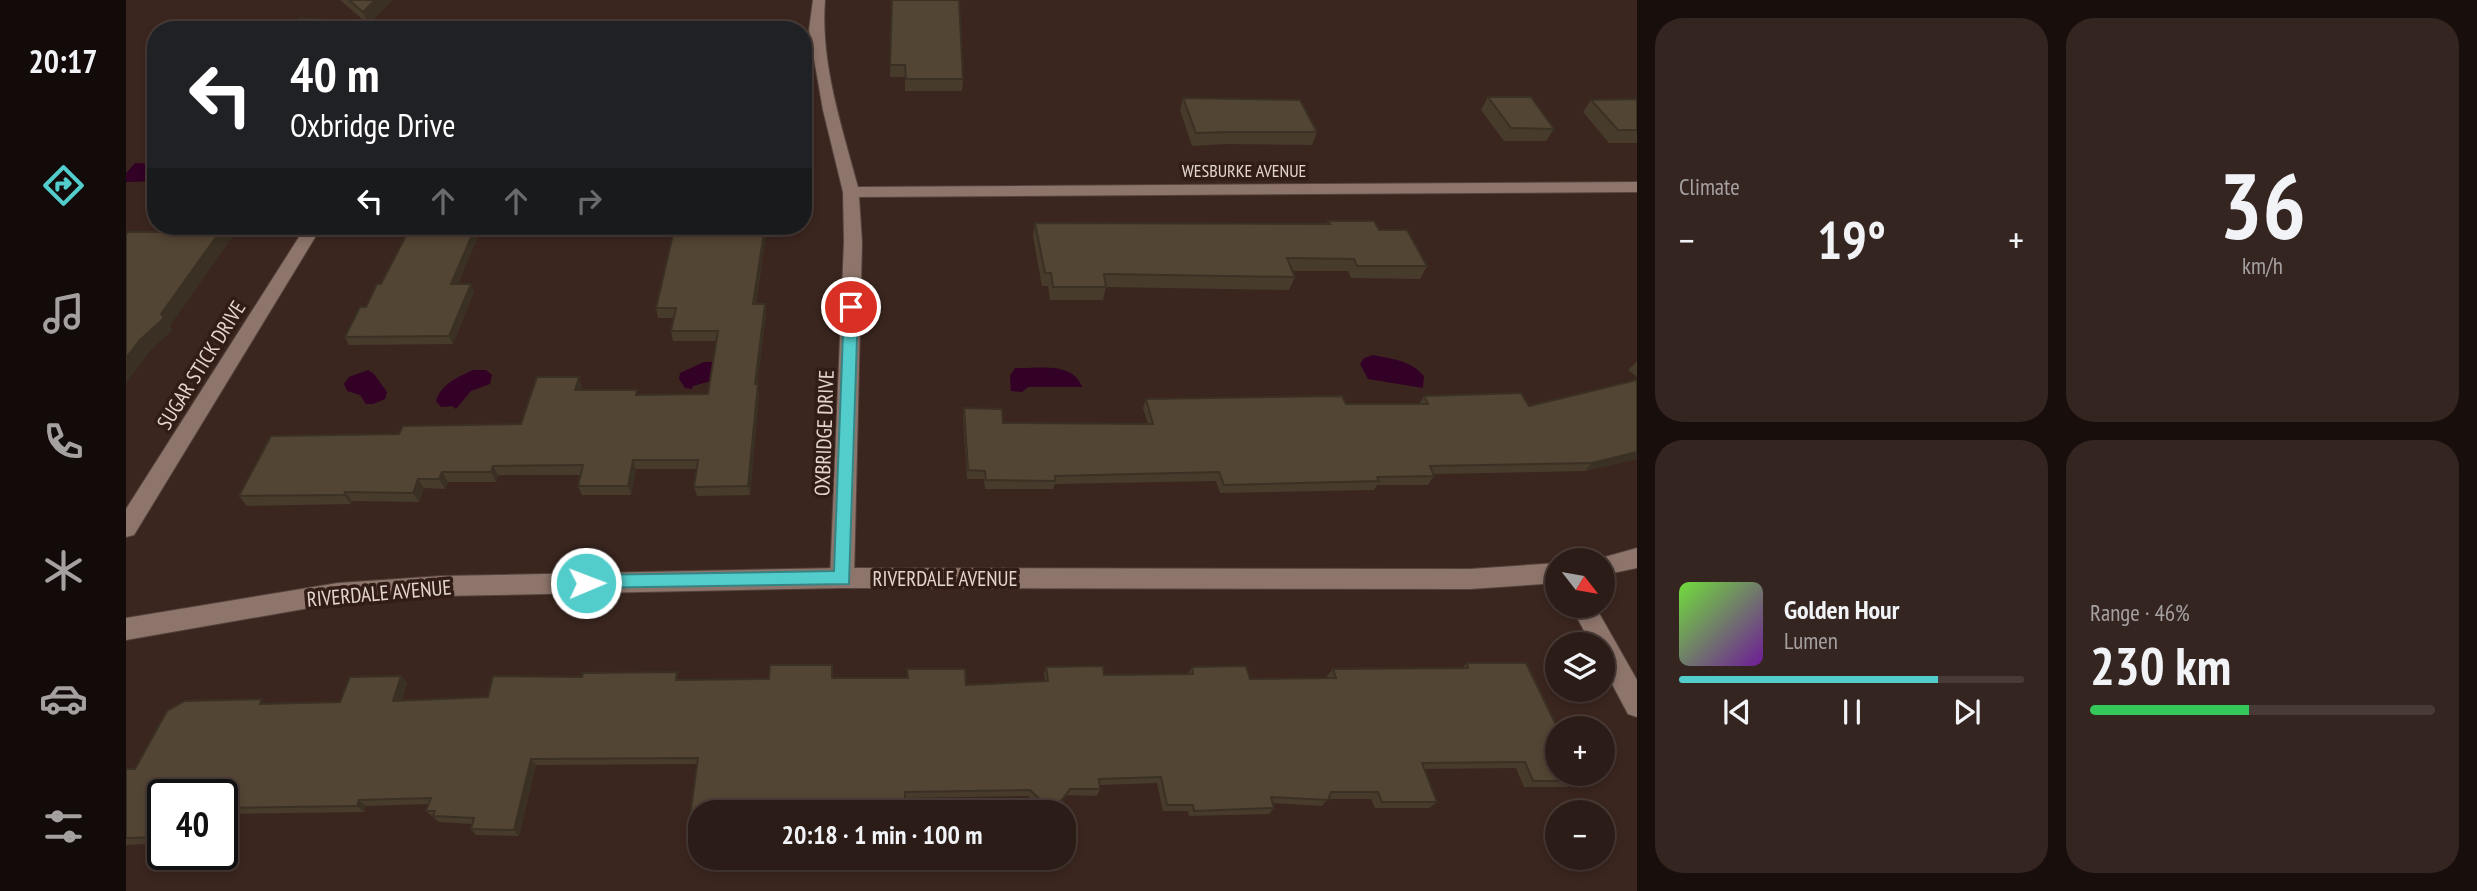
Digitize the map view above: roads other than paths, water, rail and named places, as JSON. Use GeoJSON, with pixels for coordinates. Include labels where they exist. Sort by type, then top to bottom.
{"type":"FeatureCollection","features":[{"type":"Feature","properties":{"kind":"street","name":"OXBRIDGE DRIVE"},"geometry":{"type":"LineString","coordinates":[[812,23],[819,0]]}},
{"type":"Feature","properties":{"kind":"street","name":"OXBRIDGE DRIVE"},"geometry":{"type":"LineString","coordinates":[[812,38],[851,192],[853,242],[842,578]]}},
{"type":"Feature","properties":{"kind":"street","name":"WESBURKE AVENUE"},"geometry":{"type":"LineString","coordinates":[[851,192],[1637,187]]}},
{"type":"Feature","properties":{"kind":"street","name":"SUGAR STICK DRIVE"},"geometry":{"type":"LineString","coordinates":[[126,528],[308,235]]}},
{"type":"Feature","properties":{"kind":"street"},"geometry":{"type":"LineString","coordinates":[[1615,563],[1637,558]]}},
{"type":"Feature","properties":{"kind":"street","name":"RIVERDALE AVENUE"},"geometry":{"type":"LineString","coordinates":[[126,629],[338,593],[442,586],[842,578],[1451,579],[1545,574]]}},
{"type":"Feature","properties":{"kind":"street"},"geometry":{"type":"LineString","coordinates":[[1590,618],[1637,705]]}}]}
